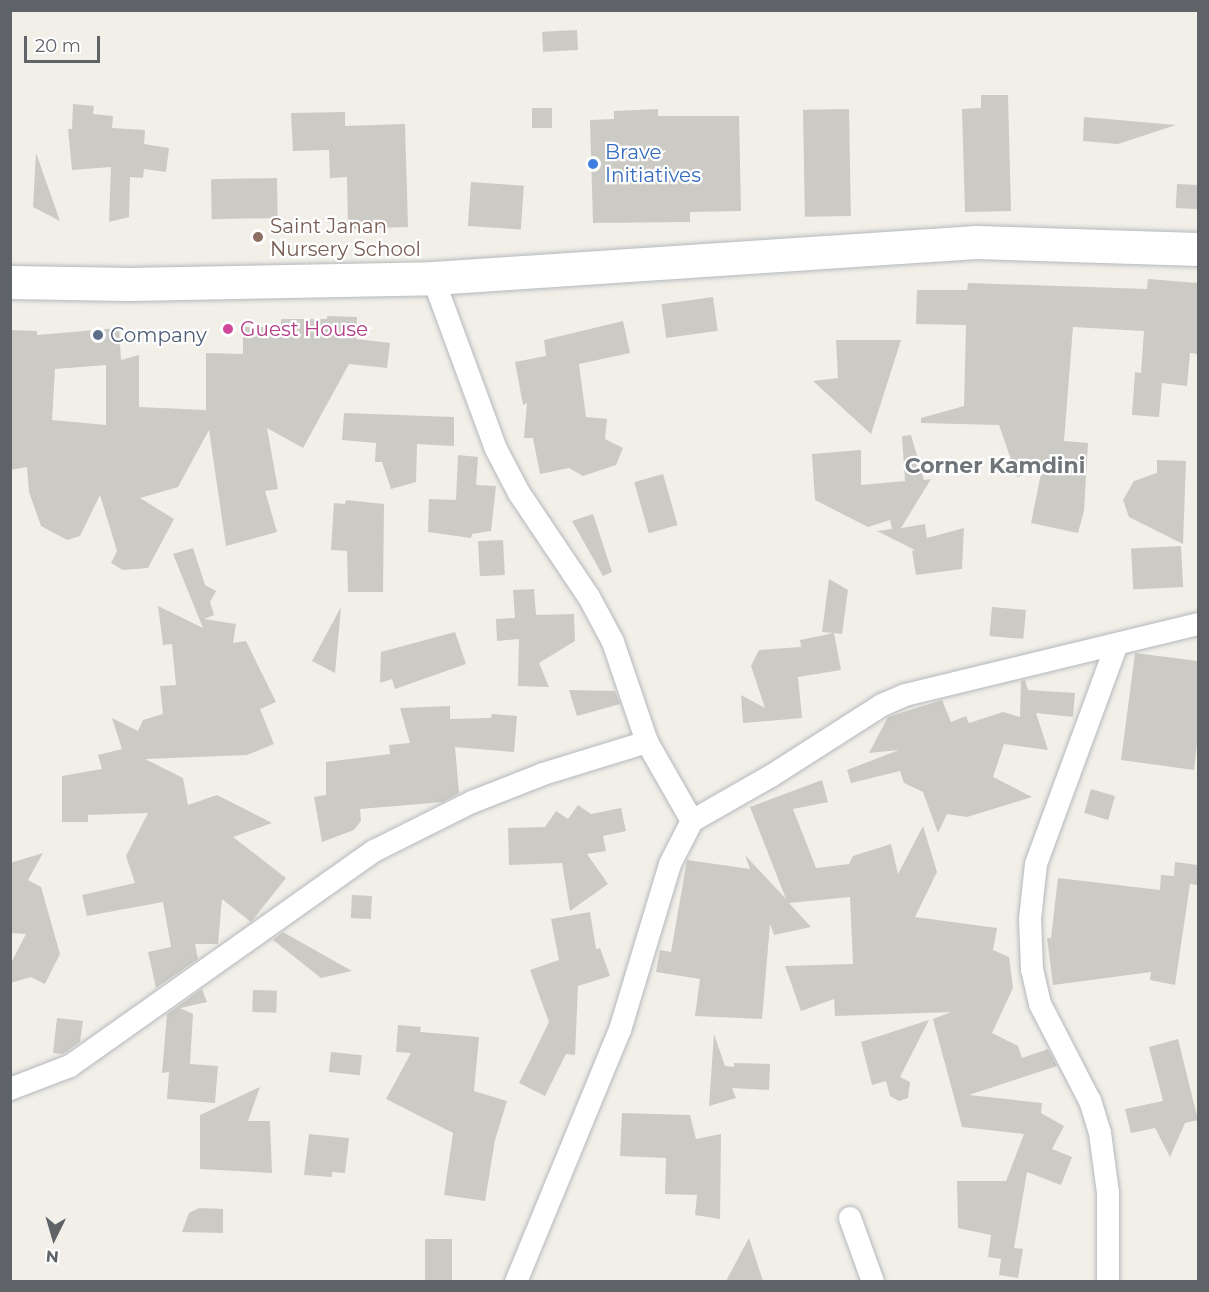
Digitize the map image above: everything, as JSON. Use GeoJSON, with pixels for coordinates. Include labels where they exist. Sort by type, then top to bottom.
{"type":"FeatureCollection","features":[{"type":"Feature","properties":{"kind":"street"},"geometry":{"type":"LineString","coordinates":[[10,282],[129,284],[433,278],[976,242],[1198,249]]}},
{"type":"Feature","properties":{"kind":"street"},"geometry":{"type":"LineString","coordinates":[[433,278],[496,449],[519,493],[589,597],[613,642],[647,742],[692,821]]}},
{"type":"Feature","properties":{"kind":"street"},"geometry":{"type":"LineString","coordinates":[[516,1281],[620,1029],[670,864],[692,821],[897,698],[960,679],[1198,624]]}},
{"type":"Feature","properties":{"kind":"street"},"geometry":{"type":"LineString","coordinates":[[1108,1281],[1108,1193],[1100,1132],[1090,1101],[1040,1004],[1032,970],[1030,919],[1036,864],[1117,644]]}},
{"type":"Feature","properties":{"kind":"street"},"geometry":{"type":"LineString","coordinates":[[10,1089],[70,1066],[374,851],[472,802],[543,774],[647,742]]}},
{"type":"Feature","properties":{"kind":"street"},"geometry":{"type":"LineString","coordinates":[[850,1218],[873,1281]]}},
{"type":"Feature","properties":{"kind":"building"},"geometry":{"type":"Polygon","coordinates":[[[577,30],[578,50],[543,52],[542,32],[577,30]]]}},
{"type":"Feature","properties":{"kind":"building"},"geometry":{"type":"Polygon","coordinates":[[[981,95],[1008,95],[1011,211],[965,212],[962,109],[981,108],[981,95]]]}},
{"type":"Feature","properties":{"kind":"building"},"geometry":{"type":"Polygon","coordinates":[[[73,104],[94,106],[93,114],[113,116],[112,128],[145,130],[144,144],[169,148],[166,172],[144,169],[143,178],[130,177],[129,217],[109,222],[111,167],[72,170],[68,129],[72,129],[73,104]]]}},
{"type":"Feature","properties":{"kind":"building"},"geometry":{"type":"Polygon","coordinates":[[[532,108],[552,108],[552,128],[532,128],[532,108]]]}},
{"type":"Feature","properties":{"kind":"building"},"geometry":{"type":"Polygon","coordinates":[[[658,109],[658,116],[739,116],[741,211],[690,212],[690,222],[593,223],[590,120],[614,119],[614,111],[658,109]]]}},
{"type":"Feature","properties":{"kind":"building"},"geometry":{"type":"Polygon","coordinates":[[[849,109],[851,216],[805,217],[803,110],[849,109]]]}},
{"type":"Feature","properties":{"kind":"building"},"geometry":{"type":"Polygon","coordinates":[[[345,112],[345,126],[405,124],[408,227],[348,229],[347,177],[330,178],[329,150],[293,151],[291,113],[345,112]]]}},
{"type":"Feature","properties":{"kind":"building"},"geometry":{"type":"Polygon","coordinates":[[[1084,117],[1176,125],[1118,144],[1083,141],[1084,117]]]}},
{"type":"Feature","properties":{"kind":"building"},"geometry":{"type":"Polygon","coordinates":[[[36,153],[60,221],[33,207],[36,153]]]}},
{"type":"Feature","properties":{"kind":"building"},"geometry":{"type":"Polygon","coordinates":[[[277,178],[278,218],[212,219],[211,179],[277,178]]]}},
{"type":"Feature","properties":{"kind":"building"},"geometry":{"type":"Polygon","coordinates":[[[471,182],[524,186],[521,230],[468,226],[471,182]]]}},
{"type":"Feature","properties":{"kind":"building"},"geometry":{"type":"Polygon","coordinates":[[[1177,184],[1198,185],[1197,209],[1176,208],[1177,184]]]}},
{"type":"Feature","properties":{"kind":"building"},"geometry":{"type":"Polygon","coordinates":[[[1148,279],[1198,283],[1198,354],[1190,353],[1187,386],[1162,383],[1159,417],[1132,415],[1135,372],[1141,373],[1144,331],[1073,327],[1064,441],[1088,443],[1084,511],[1078,533],[1031,523],[1042,469],[1017,477],[999,425],[921,423],[921,418],[964,406],[966,325],[916,324],[917,290],[967,290],[968,283],[1147,289],[1148,279]]]}},
{"type":"Feature","properties":{"kind":"building"},"geometry":{"type":"Polygon","coordinates":[[[713,297],[718,331],[666,338],[662,304],[713,297]]]}},
{"type":"Feature","properties":{"kind":"building"},"geometry":{"type":"Polygon","coordinates":[[[327,316],[357,317],[356,339],[390,343],[387,368],[349,364],[303,448],[267,428],[278,489],[265,491],[277,532],[226,546],[209,430],[178,487],[140,498],[174,519],[148,568],[123,570],[111,563],[117,551],[100,495],[80,536],[67,540],[41,526],[29,492],[27,467],[10,470],[10,330],[37,331],[37,335],[119,328],[121,360],[139,355],[139,407],[206,410],[206,353],[243,354],[243,327],[281,327],[281,319],[327,319],[327,316]],[[106,365],[55,369],[52,420],[106,425],[106,365]]]}},
{"type":"Feature","properties":{"kind":"building"},"geometry":{"type":"Polygon","coordinates":[[[623,321],[630,353],[579,364],[586,417],[607,419],[605,439],[623,448],[616,465],[583,476],[569,468],[540,474],[533,438],[524,438],[527,403],[523,405],[515,362],[546,356],[544,340],[623,321]]]}},
{"type":"Feature","properties":{"kind":"building"},"geometry":{"type":"Polygon","coordinates":[[[836,340],[901,340],[871,434],[813,381],[838,378],[836,340]]]}},
{"type":"Feature","properties":{"kind":"building"},"geometry":{"type":"Polygon","coordinates":[[[344,413],[454,417],[454,446],[417,444],[416,482],[391,489],[382,462],[375,462],[376,443],[342,440],[344,413]]]}},
{"type":"Feature","properties":{"kind":"building"},"geometry":{"type":"Polygon","coordinates":[[[911,435],[924,480],[931,479],[901,528],[925,524],[927,538],[964,528],[962,569],[916,575],[912,551],[915,550],[877,531],[892,529],[890,520],[868,527],[815,500],[812,454],[861,450],[861,485],[905,481],[902,436],[911,435]]]}},
{"type":"Feature","properties":{"kind":"building"},"geometry":{"type":"Polygon","coordinates":[[[458,455],[478,457],[476,485],[496,486],[491,531],[472,534],[471,538],[428,532],[429,499],[456,500],[458,455]]]}},
{"type":"Feature","properties":{"kind":"building"},"geometry":{"type":"Polygon","coordinates":[[[1157,460],[1186,461],[1183,544],[1129,517],[1123,500],[1134,481],[1157,473],[1157,460]]]}},
{"type":"Feature","properties":{"kind":"building"},"geometry":{"type":"Polygon","coordinates":[[[663,474],[678,525],[649,533],[634,482],[663,474]]]}},
{"type":"Feature","properties":{"kind":"building"},"geometry":{"type":"Polygon","coordinates":[[[346,500],[384,504],[383,592],[348,592],[347,551],[331,550],[334,503],[345,504],[346,500]]]}},
{"type":"Feature","properties":{"kind":"building"},"geometry":{"type":"Polygon","coordinates":[[[593,514],[612,572],[603,576],[572,521],[593,514]]]}},
{"type":"Feature","properties":{"kind":"building"},"geometry":{"type":"Polygon","coordinates":[[[503,540],[505,575],[480,576],[478,541],[503,540]]]}},
{"type":"Feature","properties":{"kind":"building"},"geometry":{"type":"Polygon","coordinates":[[[1181,546],[1183,587],[1133,590],[1131,549],[1181,546]]]}},
{"type":"Feature","properties":{"kind":"building"},"geometry":{"type":"Polygon","coordinates":[[[193,548],[205,585],[216,591],[210,602],[214,615],[204,619],[236,624],[233,643],[246,641],[276,702],[260,709],[274,744],[247,755],[145,759],[183,778],[188,805],[217,795],[272,823],[233,837],[286,878],[251,922],[222,899],[218,944],[195,944],[198,959],[156,988],[148,952],[171,947],[163,902],[87,916],[82,895],[135,883],[126,856],[148,813],[88,815],[88,822],[62,822],[62,776],[102,769],[98,755],[122,749],[112,718],[138,731],[143,720],[163,714],[160,686],[176,685],[172,644],[163,645],[158,606],[203,628],[173,554],[193,548]]]}},
{"type":"Feature","properties":{"kind":"building"},"geometry":{"type":"Polygon","coordinates":[[[829,579],[848,590],[842,634],[822,632],[829,579]]]}},
{"type":"Feature","properties":{"kind":"building"},"geometry":{"type":"Polygon","coordinates":[[[534,589],[536,615],[574,614],[575,641],[539,663],[549,687],[518,686],[519,639],[497,641],[496,619],[515,618],[513,590],[534,589]]]}},
{"type":"Feature","properties":{"kind":"building"},"geometry":{"type":"Polygon","coordinates":[[[341,607],[335,673],[312,661],[341,607]]]}},
{"type":"Feature","properties":{"kind":"building"},"geometry":{"type":"Polygon","coordinates":[[[992,607],[1026,610],[1023,639],[989,636],[992,607]]]}},
{"type":"Feature","properties":{"kind":"building"},"geometry":{"type":"Polygon","coordinates":[[[455,632],[466,664],[395,689],[392,679],[380,683],[381,652],[455,632]]]}},
{"type":"Feature","properties":{"kind":"building"},"geometry":{"type":"Polygon","coordinates":[[[834,633],[841,670],[798,677],[802,718],[743,723],[741,695],[765,708],[751,666],[759,650],[801,647],[800,640],[834,633]]]}},
{"type":"Feature","properties":{"kind":"building"},"geometry":{"type":"Polygon","coordinates":[[[1135,653],[1198,661],[1198,735],[1194,770],[1121,760],[1135,653]]]}},
{"type":"Feature","properties":{"kind":"building"},"geometry":{"type":"Polygon","coordinates":[[[1025,680],[1028,690],[1075,693],[1073,717],[1036,713],[1048,750],[1004,744],[993,777],[1032,797],[967,817],[947,814],[938,833],[923,792],[904,783],[900,771],[851,783],[847,770],[899,750],[869,753],[888,717],[942,700],[951,722],[966,716],[969,723],[1003,712],[1020,717],[1021,681],[1025,680]]]}},
{"type":"Feature","properties":{"kind":"building"},"geometry":{"type":"Polygon","coordinates":[[[569,690],[615,691],[620,704],[577,716],[569,690]]]}},
{"type":"Feature","properties":{"kind":"building"},"geometry":{"type":"Polygon","coordinates":[[[450,706],[450,719],[491,718],[492,714],[517,716],[514,752],[455,747],[459,793],[443,802],[360,809],[361,821],[354,830],[322,842],[314,797],[326,795],[326,762],[390,754],[389,745],[410,743],[400,708],[450,706]]]}},
{"type":"Feature","properties":{"kind":"building"},"geometry":{"type":"Polygon","coordinates":[[[822,780],[828,802],[793,809],[816,868],[849,864],[853,856],[891,844],[898,874],[923,826],[937,872],[915,917],[997,928],[993,950],[1009,957],[1013,988],[992,1033],[1018,1046],[1022,1058],[1048,1049],[1057,1066],[969,1095],[1042,1103],[1041,1113],[1064,1126],[1052,1149],[1072,1157],[1061,1185],[1027,1172],[1014,1248],[1023,1249],[1018,1278],[999,1275],[1001,1259],[988,1257],[991,1235],[958,1228],[957,1181],[1006,1181],[1024,1134],[962,1127],[933,1019],[951,1012],[835,1016],[834,999],[801,1011],[785,966],[853,964],[850,897],[789,903],[811,927],[774,935],[770,924],[762,1019],[695,1016],[700,979],[656,972],[660,950],[671,952],[687,860],[750,869],[745,855],[786,899],[750,807],[822,780]]]}},
{"type":"Feature","properties":{"kind":"building"},"geometry":{"type":"Polygon","coordinates":[[[1091,789],[1115,796],[1108,820],[1084,813],[1091,789]]]}},
{"type":"Feature","properties":{"kind":"building"},"geometry":{"type":"Polygon","coordinates":[[[578,805],[591,814],[621,808],[626,831],[603,836],[606,851],[587,854],[608,884],[570,911],[562,863],[509,865],[508,828],[545,827],[556,811],[568,819],[578,805]]]}},
{"type":"Feature","properties":{"kind":"building"},"geometry":{"type":"Polygon","coordinates":[[[43,853],[28,880],[41,887],[60,954],[45,984],[31,977],[10,983],[10,965],[26,934],[10,933],[10,863],[43,853]]]}},
{"type":"Feature","properties":{"kind":"building"},"geometry":{"type":"Polygon","coordinates":[[[1175,862],[1198,865],[1198,885],[1190,884],[1175,985],[1150,980],[1151,972],[1053,985],[1047,938],[1051,938],[1058,878],[1160,890],[1161,875],[1174,876],[1175,862]]]}},
{"type":"Feature","properties":{"kind":"building"},"geometry":{"type":"Polygon","coordinates":[[[352,895],[372,896],[371,919],[351,918],[352,895]]]}},
{"type":"Feature","properties":{"kind":"building"},"geometry":{"type":"Polygon","coordinates":[[[590,912],[596,949],[600,948],[610,976],[578,986],[575,1055],[566,1054],[545,1096],[519,1083],[549,1022],[530,970],[559,960],[551,919],[590,912]]]}},
{"type":"Feature","properties":{"kind":"building"},"geometry":{"type":"Polygon","coordinates":[[[283,932],[352,971],[321,978],[273,940],[283,932]]]}},
{"type":"Feature","properties":{"kind":"building"},"geometry":{"type":"Polygon","coordinates":[[[202,989],[207,1002],[180,1008],[193,1014],[190,1064],[218,1066],[215,1103],[167,1099],[169,1072],[162,1073],[167,1014],[202,989]]]}},
{"type":"Feature","properties":{"kind":"building"},"geometry":{"type":"Polygon","coordinates":[[[253,990],[277,991],[276,1013],[252,1012],[253,990]]]}},
{"type":"Feature","properties":{"kind":"building"},"geometry":{"type":"Polygon","coordinates":[[[57,1018],[83,1021],[80,1042],[63,1054],[53,1053],[57,1018]]]}},
{"type":"Feature","properties":{"kind":"building"},"geometry":{"type":"Polygon","coordinates":[[[929,1020],[900,1077],[910,1082],[908,1098],[899,1101],[890,1096],[886,1081],[872,1085],[861,1042],[929,1020]]]}},
{"type":"Feature","properties":{"kind":"building"},"geometry":{"type":"Polygon","coordinates":[[[398,1025],[421,1027],[420,1032],[479,1037],[474,1091],[507,1101],[495,1140],[485,1201],[444,1195],[453,1133],[386,1099],[411,1053],[396,1052],[398,1025]]]}},
{"type":"Feature","properties":{"kind":"building"},"geometry":{"type":"Polygon","coordinates":[[[714,1034],[725,1066],[734,1067],[734,1063],[770,1064],[769,1090],[732,1088],[736,1098],[709,1106],[714,1034]]]}},
{"type":"Feature","properties":{"kind":"building"},"geometry":{"type":"Polygon","coordinates":[[[1178,1039],[1198,1120],[1185,1123],[1170,1157],[1155,1128],[1131,1133],[1125,1109],[1163,1101],[1149,1047],[1178,1039]]]}},
{"type":"Feature","properties":{"kind":"building"},"geometry":{"type":"Polygon","coordinates":[[[331,1052],[362,1055],[360,1075],[329,1072],[331,1052]]]}},
{"type":"Feature","properties":{"kind":"building"},"geometry":{"type":"Polygon","coordinates":[[[260,1087],[248,1121],[270,1121],[272,1173],[200,1169],[200,1115],[260,1087]]]}},
{"type":"Feature","properties":{"kind":"building"},"geometry":{"type":"Polygon","coordinates":[[[622,1113],[690,1115],[696,1139],[721,1134],[720,1219],[695,1215],[697,1195],[665,1194],[666,1158],[620,1156],[622,1113]]]}},
{"type":"Feature","properties":{"kind":"building"},"geometry":{"type":"Polygon","coordinates":[[[309,1134],[349,1138],[345,1173],[332,1172],[332,1177],[304,1175],[309,1134]]]}},
{"type":"Feature","properties":{"kind":"building"},"geometry":{"type":"Polygon","coordinates":[[[199,1208],[223,1209],[223,1233],[182,1232],[189,1213],[199,1208]]]}},
{"type":"Feature","properties":{"kind":"building"},"geometry":{"type":"Polygon","coordinates":[[[749,1238],[763,1281],[726,1281],[749,1238]]]}},
{"type":"Feature","properties":{"kind":"building"},"geometry":{"type":"Polygon","coordinates":[[[425,1239],[452,1239],[452,1281],[425,1281],[425,1239]]]}},
{"type":"Feature","properties":{"kind":"place","name":"Brave Initiatives"},"geometry":{"type":"Point","coordinates":[593,164]}},
{"type":"Feature","properties":{"kind":"place","name":"Saint Janan Nursery School"},"geometry":{"type":"Point","coordinates":[258,237]}},
{"type":"Feature","properties":{"kind":"place","name":"Guest House"},"geometry":{"type":"Point","coordinates":[228,329]}},
{"type":"Feature","properties":{"kind":"place","name":"Company"},"geometry":{"type":"Point","coordinates":[98,335]}},
{"type":"Feature","properties":{"kind":"district","name":"Corner Kamdini"},"geometry":{"type":"Point","coordinates":[995,466]}}]}
